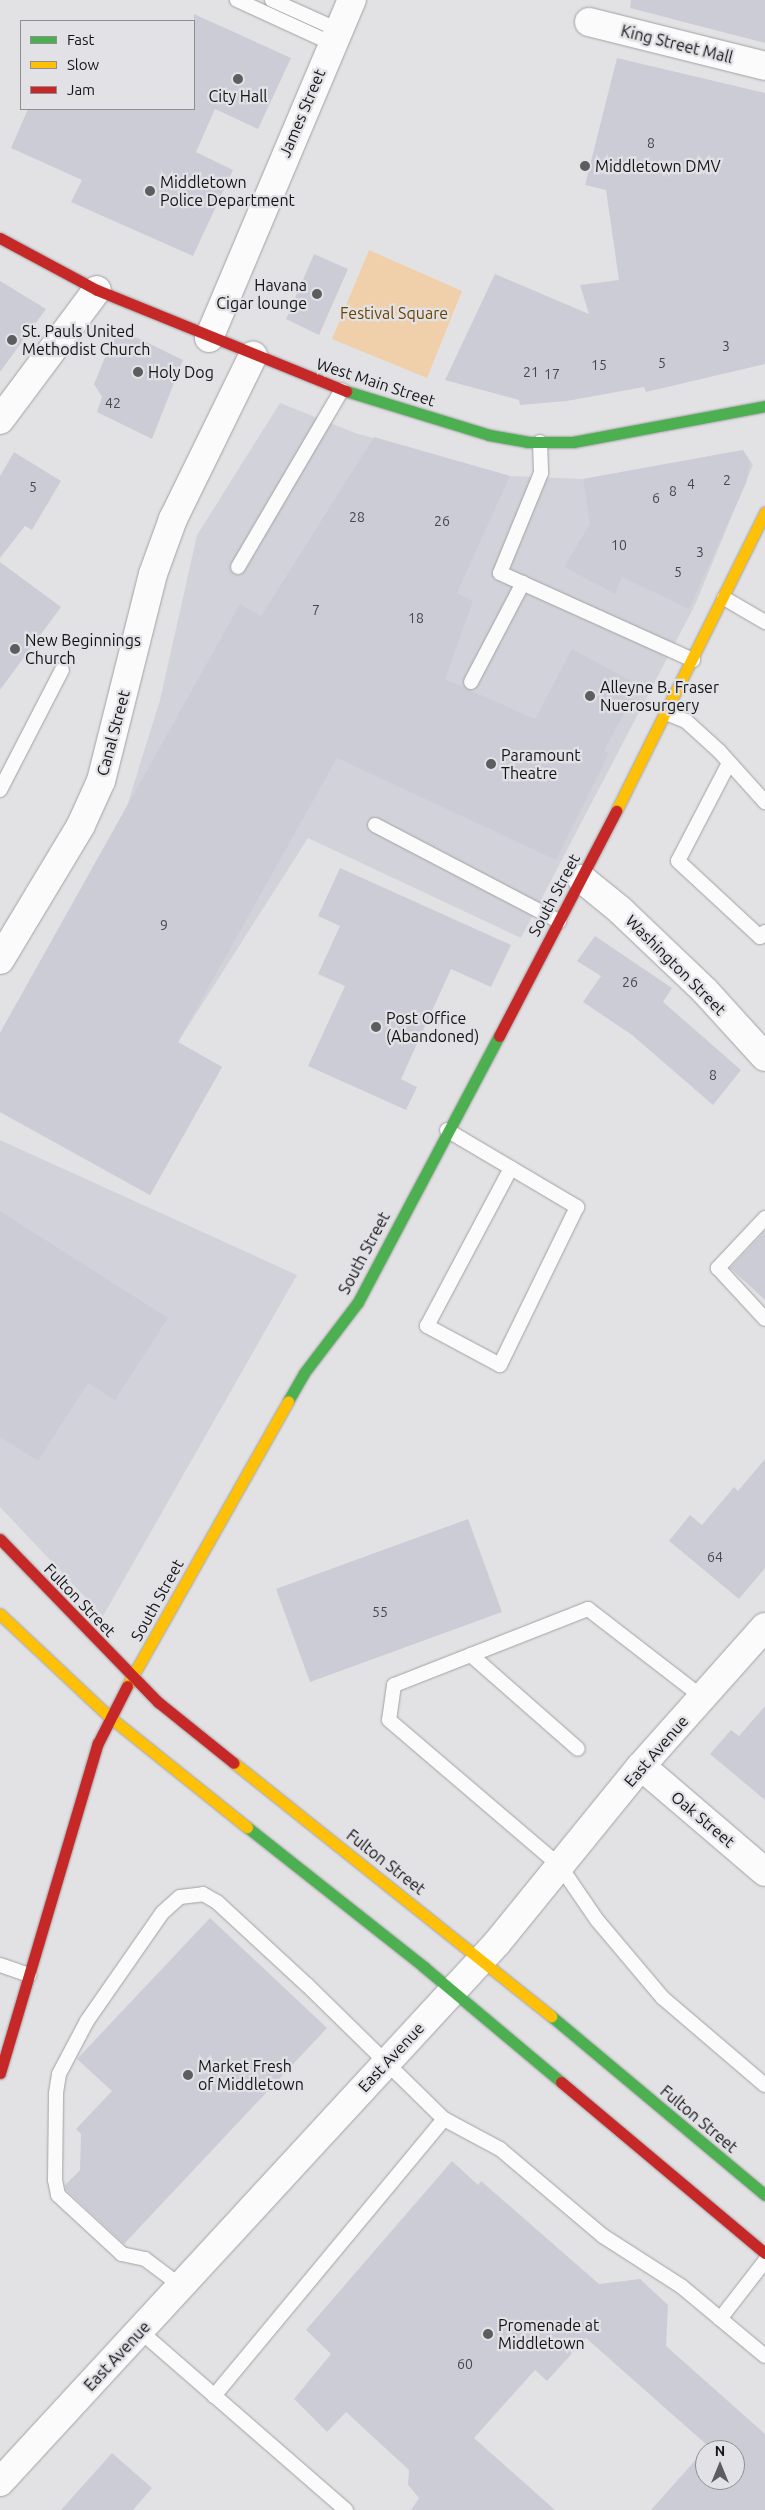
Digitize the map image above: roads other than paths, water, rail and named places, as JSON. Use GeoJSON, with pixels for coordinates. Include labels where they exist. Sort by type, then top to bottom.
{"type":"FeatureCollection","features":[{"type":"Feature","properties":{"kind":"main road","name":"West Main Street"},"geometry":{"type":"LineString","coordinates":[[0,238],[97,290],[253,356],[342,390],[490,436],[540,442],[573,442],[765,406]]}},
{"type":"Feature","properties":{"kind":"main road","name":"South Street"},"geometry":{"type":"LineString","coordinates":[[0,2072],[98,1743],[134,1678],[147,1648],[304,1373],[358,1302],[447,1130],[582,879],[724,598],[765,512]]}},
{"type":"Feature","properties":{"kind":"main road","name":"Fulton Street"},"geometry":{"type":"LineString","coordinates":[[0,1539],[158,1702],[482,1959],[765,2195]]}},
{"type":"Feature","properties":{"kind":"main road"},"geometry":{"type":"LineString","coordinates":[[0,1614],[112,1719],[452,1991],[765,2253]]}},
{"type":"Feature","properties":{"kind":"street","name":"James Street"},"geometry":{"type":"LineString","coordinates":[[209,338],[335,36],[352,0]]}},
{"type":"Feature","properties":{"kind":"street","name":"King Street Mall"},"geometry":{"type":"LineString","coordinates":[[589,22],[765,66]]}},
{"type":"Feature","properties":{"kind":"street"},"geometry":{"type":"LineString","coordinates":[[0,420],[97,290]]}},
{"type":"Feature","properties":{"kind":"street","name":"Canal Street"},"geometry":{"type":"LineString","coordinates":[[0,960],[81,825],[101,781],[153,574],[173,520],[253,356]]}},
{"type":"Feature","properties":{"kind":"street","name":"Washington Street"},"geometry":{"type":"LineString","coordinates":[[582,879],[620,910],[705,991],[765,1056]]}},
{"type":"Feature","properties":{"kind":"street","name":"East Avenue"},"geometry":{"type":"LineString","coordinates":[[2,2482],[482,1959],[641,1766],[765,1627]]}},
{"type":"Feature","properties":{"kind":"street","name":"Oak Street"},"geometry":{"type":"LineString","coordinates":[[641,1766],[765,1872]]}},
{"type":"Feature","properties":{"kind":"lane"},"geometry":{"type":"LineString","coordinates":[[237,0],[335,36]]}},
{"type":"Feature","properties":{"kind":"lane"},"geometry":{"type":"LineString","coordinates":[[272,0],[335,36]]}},
{"type":"Feature","properties":{"kind":"lane"},"geometry":{"type":"LineString","coordinates":[[238,567],[342,390]]}},
{"type":"Feature","properties":{"kind":"lane"},"geometry":{"type":"LineString","coordinates":[[540,442],[541,473],[500,573],[693,660]]}},
{"type":"Feature","properties":{"kind":"lane"},"geometry":{"type":"LineString","coordinates":[[471,682],[523,583]]}},
{"type":"Feature","properties":{"kind":"lane"},"geometry":{"type":"LineString","coordinates":[[724,598],[765,622]]}},
{"type":"Feature","properties":{"kind":"lane"},"geometry":{"type":"LineString","coordinates":[[0,790],[62,670]]}},
{"type":"Feature","properties":{"kind":"lane"},"geometry":{"type":"LineString","coordinates":[[666,713],[686,722],[729,763],[765,802]]}},
{"type":"Feature","properties":{"kind":"lane"},"geometry":{"type":"LineString","coordinates":[[729,763],[678,861],[760,937],[765,932]]}},
{"type":"Feature","properties":{"kind":"lane"},"geometry":{"type":"LineString","coordinates":[[375,825],[559,921]]}},
{"type":"Feature","properties":{"kind":"lane"},"geometry":{"type":"LineString","coordinates":[[447,1130],[578,1207],[500,1365],[427,1326],[511,1168]]}},
{"type":"Feature","properties":{"kind":"lane"},"geometry":{"type":"LineString","coordinates":[[765,1218],[718,1268],[765,1319]]}},
{"type":"Feature","properties":{"kind":"lane"},"geometry":{"type":"LineString","coordinates":[[702,1698],[588,1609],[394,1685],[389,1720],[560,1866],[597,1920],[663,1998],[765,2085]]}},
{"type":"Feature","properties":{"kind":"lane"},"geometry":{"type":"LineString","coordinates":[[471,1655],[578,1749]]}},
{"type":"Feature","properties":{"kind":"lane"},"geometry":{"type":"LineString","coordinates":[[181,2286],[145,2259],[122,2254],[66,2205],[58,2195],[55,2180],[56,2093],[59,2074],[87,2021],[162,1913],[180,1897],[203,1894],[217,1902],[388,2061],[409,2087],[444,2119],[500,2149],[603,2236],[681,2286],[765,2356]]}},
{"type":"Feature","properties":{"kind":"lane"},"geometry":{"type":"LineString","coordinates":[[0,1965],[30,1975]]}},
{"type":"Feature","properties":{"kind":"lane"},"geometry":{"type":"LineString","coordinates":[[214,2396],[444,2119]]}},
{"type":"Feature","properties":{"kind":"lane"},"geometry":{"type":"LineString","coordinates":[[720,2318],[765,2261]]}},
{"type":"Feature","properties":{"kind":"lane"},"geometry":{"type":"LineString","coordinates":[[140,2331],[346,2510]]}},
{"type":"Feature","properties":{"kind":"place","name":"City Hall"},"geometry":{"type":"Point","coordinates":[238,79]}},
{"type":"Feature","properties":{"kind":"place","name":"Middletown DMV"},"geometry":{"type":"Point","coordinates":[585,166]}},
{"type":"Feature","properties":{"kind":"place","name":"Middletown Police Department"},"geometry":{"type":"Point","coordinates":[150,191]}},
{"type":"Feature","properties":{"kind":"place","name":"Havana Cigar lounge"},"geometry":{"type":"Point","coordinates":[317,294]}},
{"type":"Feature","properties":{"kind":"place","name":"St. Pauls United Methodist Church"},"geometry":{"type":"Point","coordinates":[12,340]}},
{"type":"Feature","properties":{"kind":"place","name":"Holy Dog"},"geometry":{"type":"Point","coordinates":[138,372]}},
{"type":"Feature","properties":{"kind":"place","name":"New Beginnings Church"},"geometry":{"type":"Point","coordinates":[15,649]}},
{"type":"Feature","properties":{"kind":"place","name":"Alleyne B. Fraser Nuerosurgery"},"geometry":{"type":"Point","coordinates":[590,696]}},
{"type":"Feature","properties":{"kind":"place","name":"Paramount Theatre"},"geometry":{"type":"Point","coordinates":[491,764]}},
{"type":"Feature","properties":{"kind":"place","name":"Post Office (Abandoned)"},"geometry":{"type":"Point","coordinates":[376,1027]}},
{"type":"Feature","properties":{"kind":"place","name":"Market Fresh of Middletown"},"geometry":{"type":"Point","coordinates":[188,2075]}},
{"type":"Feature","properties":{"kind":"place","name":"Promenade at Middletown"},"geometry":{"type":"Point","coordinates":[488,2334]}},
{"type":"Feature","properties":{"kind":"park label","name":"Festival Square"},"geometry":{"type":"Point","coordinates":[394,313]}}]}
